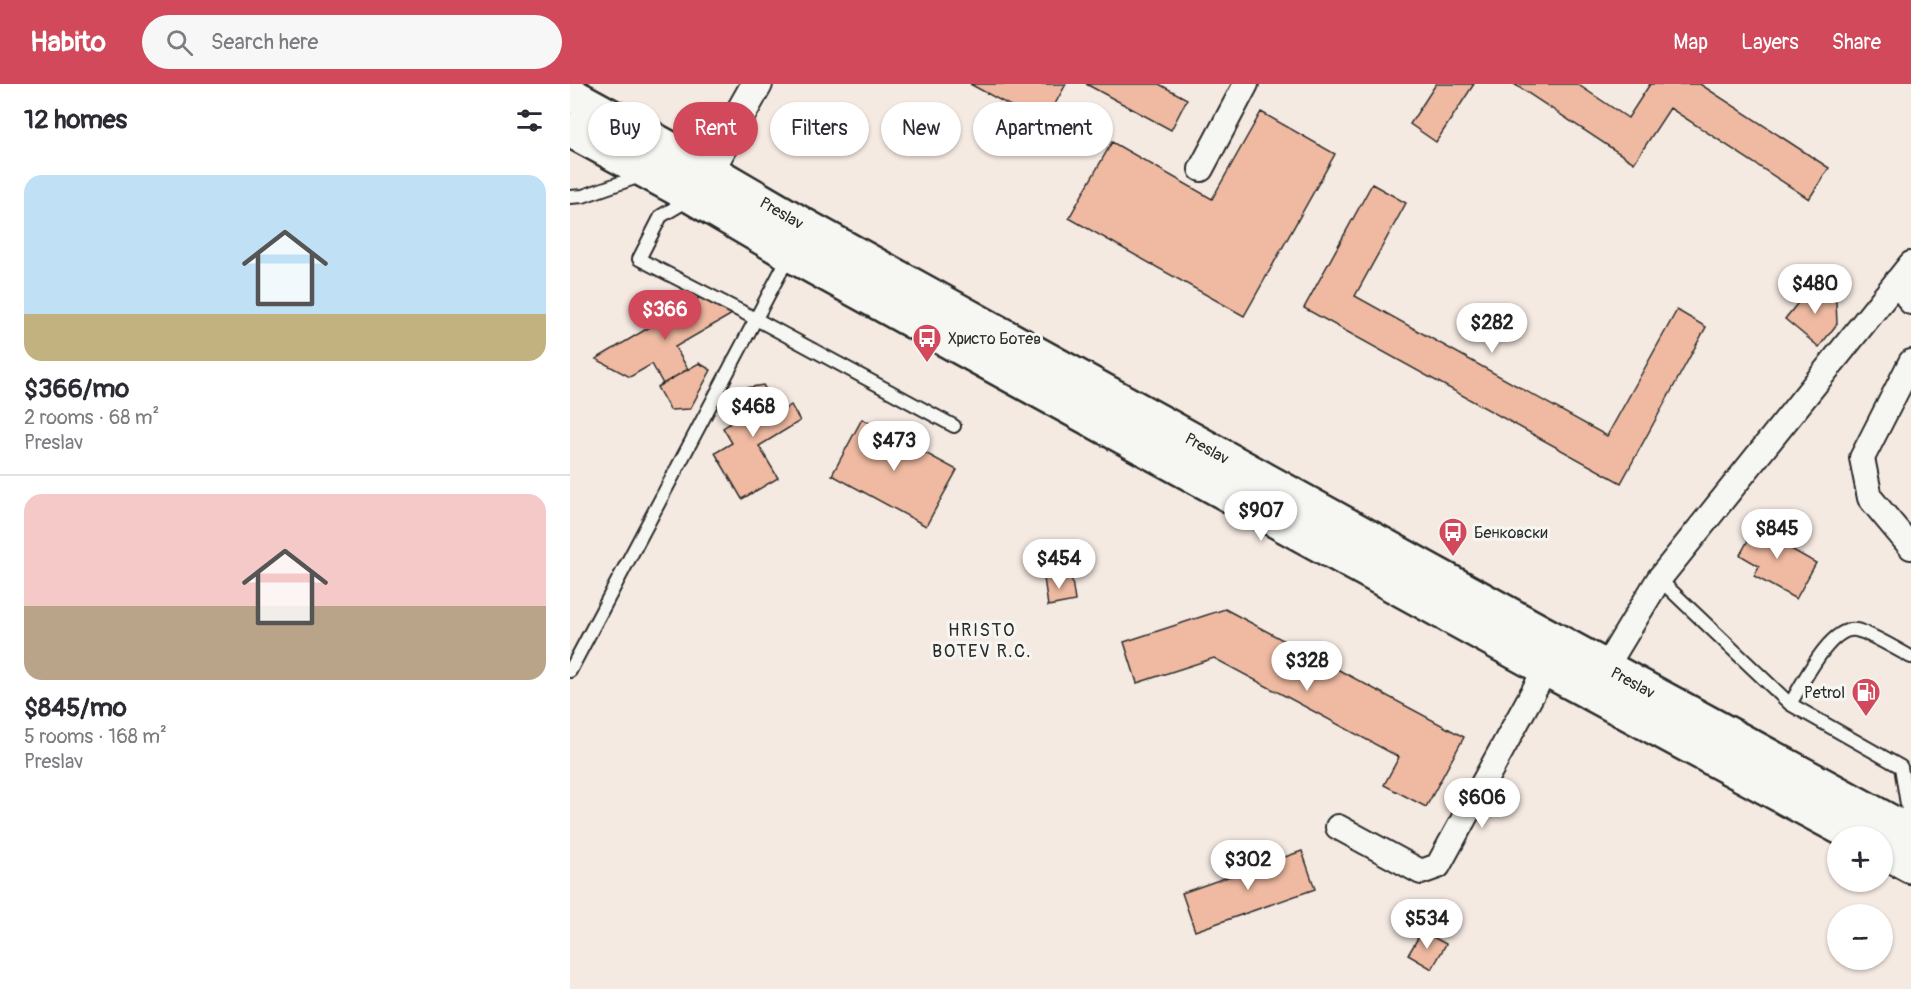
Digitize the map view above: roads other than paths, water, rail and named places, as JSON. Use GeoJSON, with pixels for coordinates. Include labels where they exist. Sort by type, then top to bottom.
{"type":"FeatureCollection","features":[{"type":"Feature","properties":{"kind":"main road","name":"Preslav"},"geometry":{"type":"LineString","coordinates":[[570,94],[701,184],[798,240],[1553,656],[1897,832]]}},
{"type":"Feature","properties":{"kind":"main road","name":"Preslav"},"geometry":{"type":"LineString","coordinates":[[570,130],[650,173],[701,184]]}},
{"type":"Feature","properties":{"kind":"main road","name":"Preslav"},"geometry":{"type":"LineString","coordinates":[[1598,680],[1897,832]]}},
{"type":"Feature","properties":{"kind":"street"},"geometry":{"type":"LineString","coordinates":[[701,184],[757,84]]}},
{"type":"Feature","properties":{"kind":"street"},"geometry":{"type":"LineString","coordinates":[[1201,169],[1246,84]]}},
{"type":"Feature","properties":{"kind":"street"},"geometry":{"type":"LineString","coordinates":[[1904,272],[1911,302]]}},
{"type":"Feature","properties":{"kind":"street"},"geometry":{"type":"LineString","coordinates":[[1598,680],[1659,579],[1904,272]]}},
{"type":"Feature","properties":{"kind":"street"},"geometry":{"type":"LineString","coordinates":[[1911,362],[1862,458],[1870,498],[1911,547]]}},
{"type":"Feature","properties":{"kind":"street"},"geometry":{"type":"LineString","coordinates":[[1338,827],[1421,872],[1438,866],[1553,656]]}},
{"type":"Feature","properties":{"kind":"lane"},"geometry":{"type":"LineString","coordinates":[[570,197],[583,196],[650,173]]}},
{"type":"Feature","properties":{"kind":"lane"},"geometry":{"type":"LineString","coordinates":[[701,184],[661,216],[639,259],[954,426]]}},
{"type":"Feature","properties":{"kind":"lane"},"geometry":{"type":"LineString","coordinates":[[570,671],[798,240]]}},
{"type":"Feature","properties":{"kind":"lane"},"geometry":{"type":"LineString","coordinates":[[1659,579],[1790,704],[1901,767],[1897,832]]}},
{"type":"Feature","properties":{"kind":"lane"},"geometry":{"type":"LineString","coordinates":[[1790,704],[1830,641],[1843,632],[1855,630],[1911,657]]}},
{"type":"Feature","properties":{"kind":"place","name":"Христо Ботев"},"geometry":{"type":"Point","coordinates":[927,364]}},
{"type":"Feature","properties":{"kind":"place","name":"Бенковски"},"geometry":{"type":"Point","coordinates":[1453,558]}},
{"type":"Feature","properties":{"kind":"place","name":"Petrol"},"geometry":{"type":"Point","coordinates":[1866,718]}},
{"type":"Feature","properties":{"kind":"district","name":"HRISTO BOTEV R.C."},"geometry":{"type":"Point","coordinates":[982,640]}}]}
